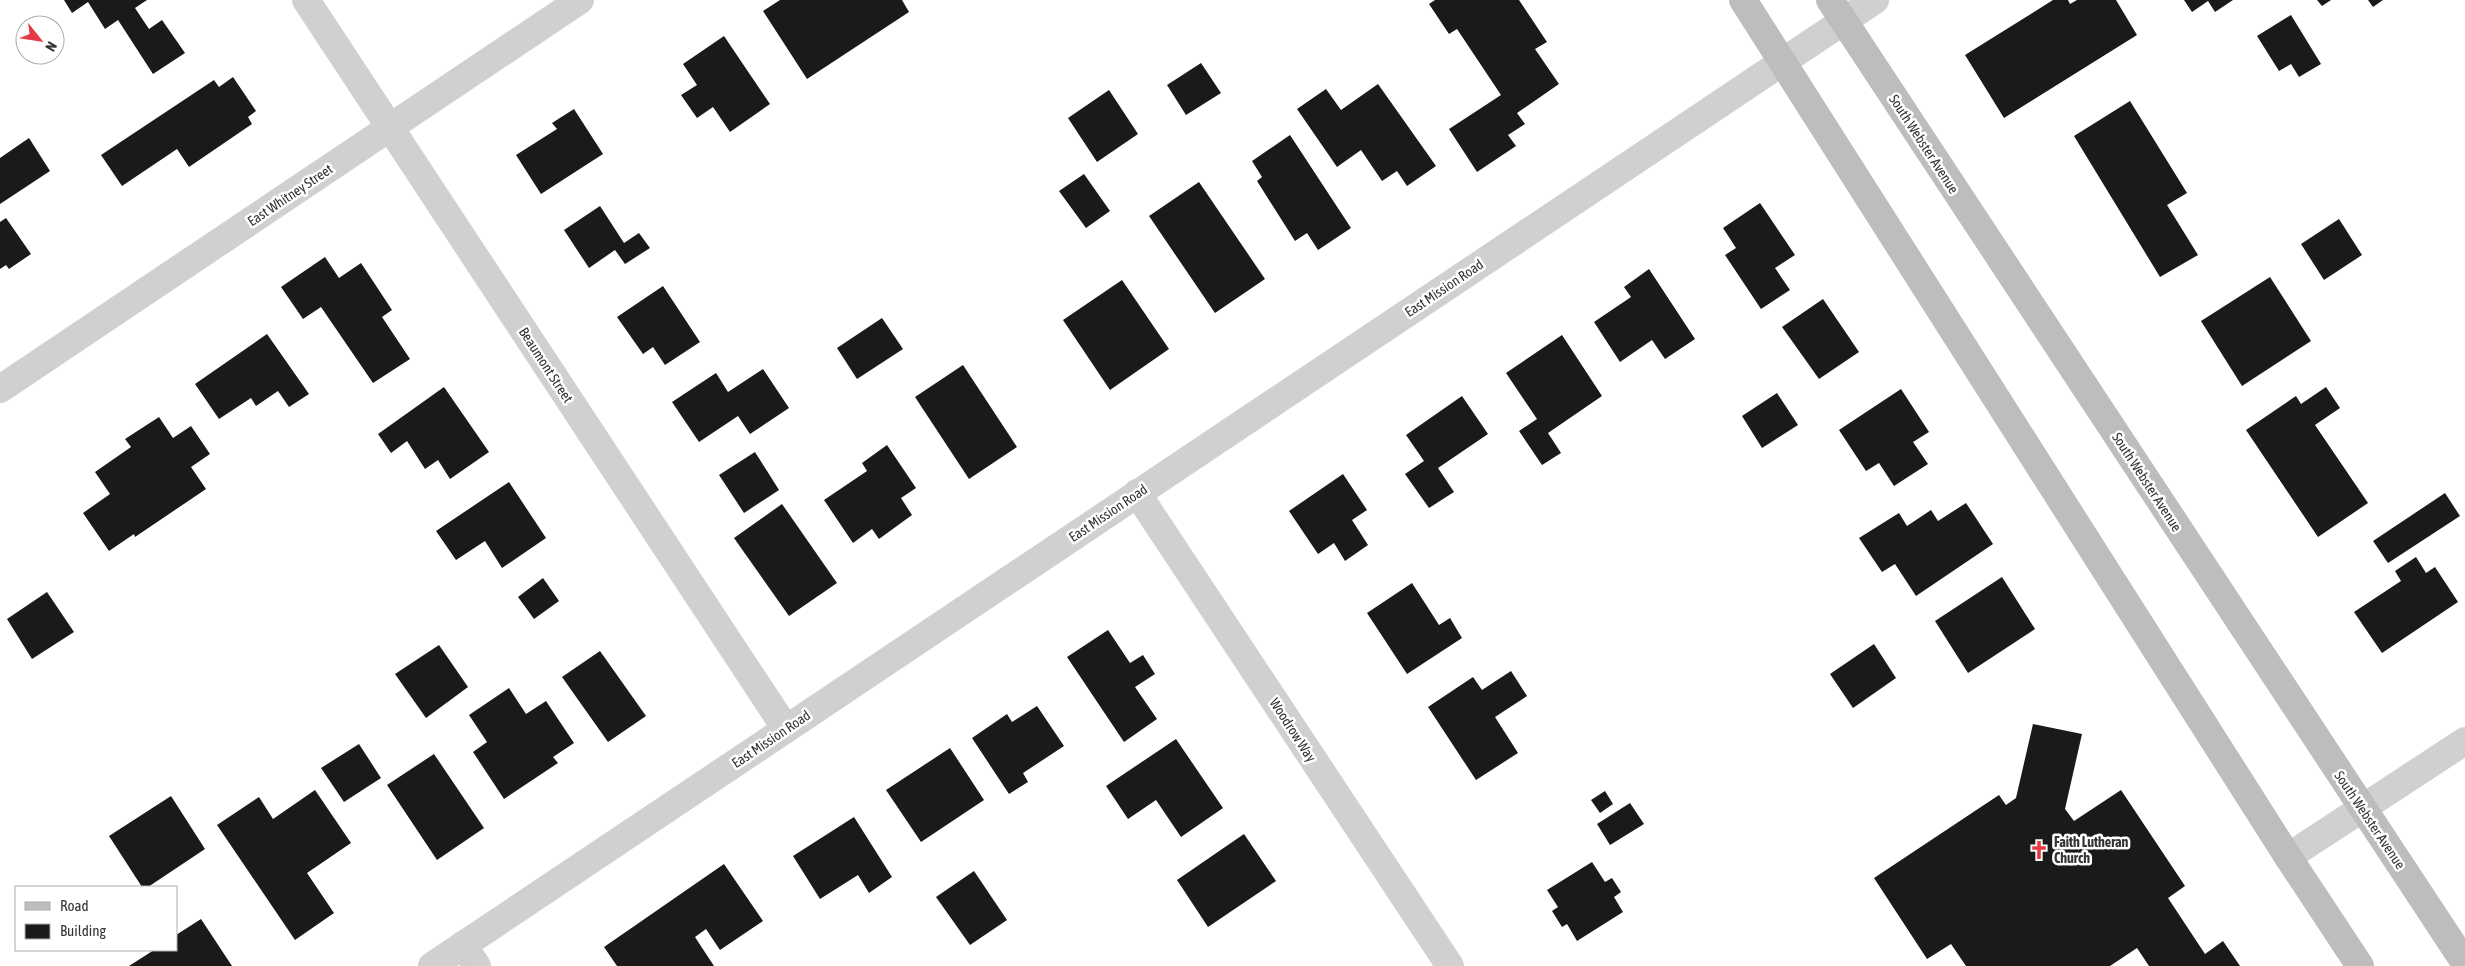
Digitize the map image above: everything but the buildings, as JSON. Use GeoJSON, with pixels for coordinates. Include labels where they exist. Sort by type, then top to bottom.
{"type":"FeatureCollection","features":[{"type":"Feature","properties":{"kind":"main road"},"geometry":{"type":"LineString","coordinates":[[1743,0],[1784,61],[2288,857],[2360,966]]}},
{"type":"Feature","properties":{"kind":"main road","name":"South Webster Avenue"},"geometry":{"type":"LineString","coordinates":[[1837,10],[2465,963]]}},
{"type":"Feature","properties":{"kind":"street","name":"Beaumont Street"},"geometry":{"type":"LineString","coordinates":[[306,0],[786,729]]}},
{"type":"Feature","properties":{"kind":"street","name":"East Whitney Street"},"geometry":{"type":"LineString","coordinates":[[0,389],[580,0]]}},
{"type":"Feature","properties":{"kind":"street","name":"East Mission Road"},"geometry":{"type":"LineString","coordinates":[[432,966],[470,956],[786,729],[1784,61],[1837,10],[1875,0]]}},
{"type":"Feature","properties":{"kind":"street","name":"Woodrow Way"},"geometry":{"type":"LineString","coordinates":[[1137,494],[1450,966]]}},
{"type":"Feature","properties":{"kind":"street"},"geometry":{"type":"LineString","coordinates":[[2288,857],[2465,741]]}},
{"type":"Feature","properties":{"kind":"place","name":"Faith Lutheran Church"},"geometry":{"type":"Point","coordinates":[2039,850]}}]}
